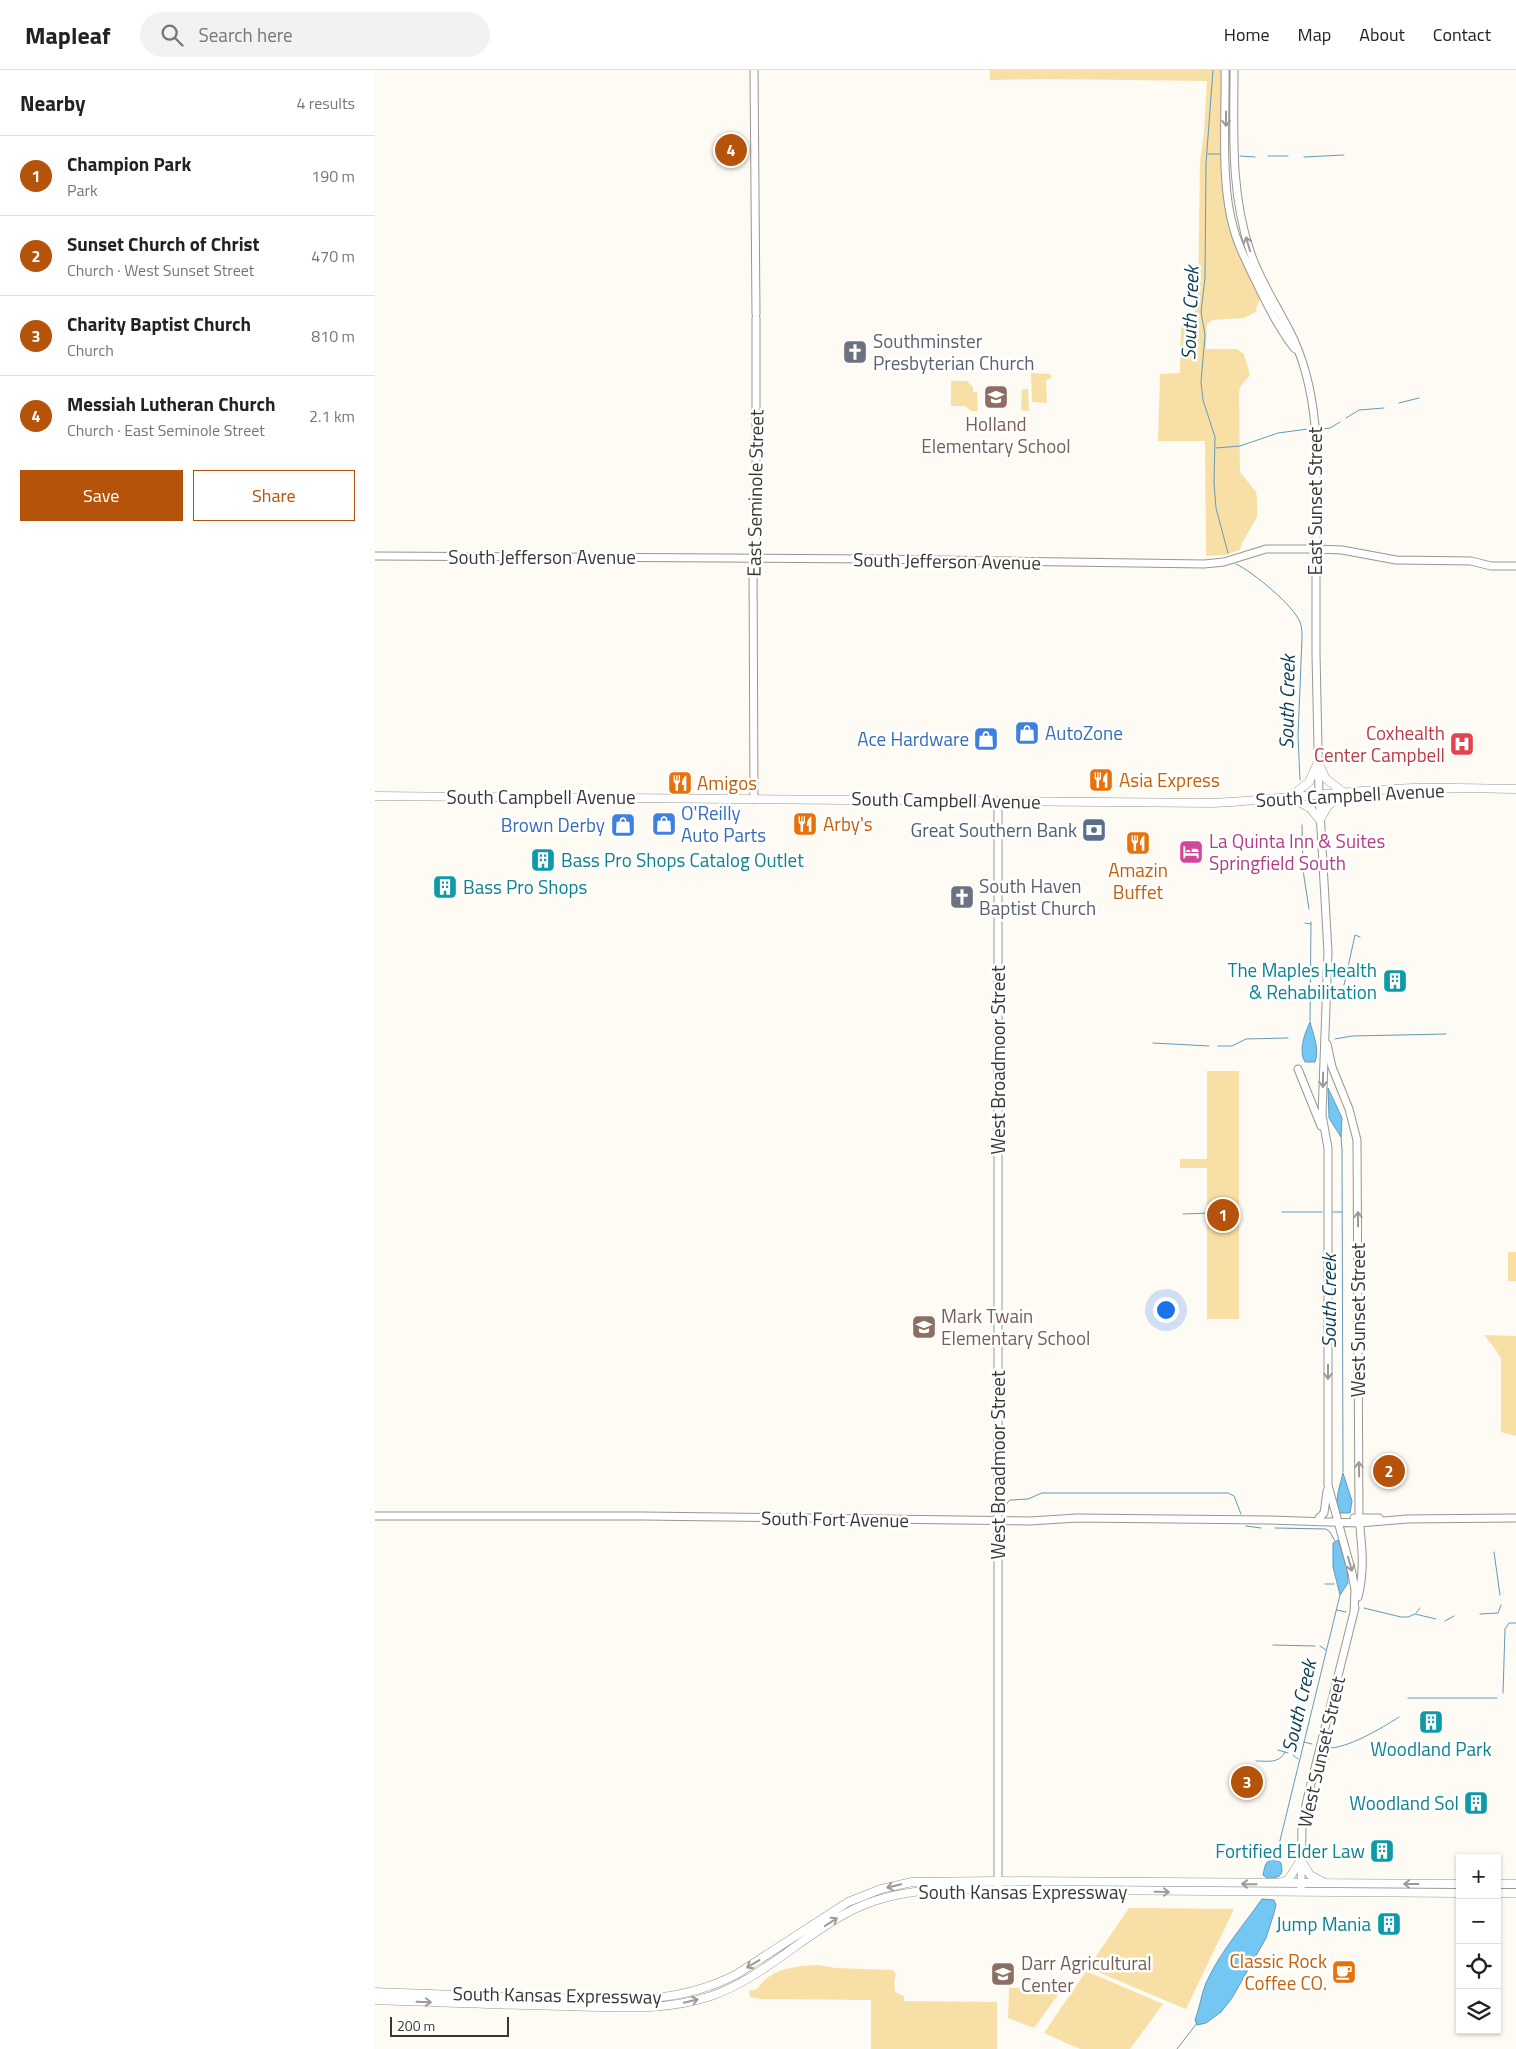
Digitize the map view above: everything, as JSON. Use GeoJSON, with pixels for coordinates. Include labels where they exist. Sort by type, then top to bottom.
{"type":"FeatureCollection","features":[{"type":"Feature","properties":{"kind":"main road"},"geometry":{"type":"LineString","coordinates":[[1318,762],[1330,783],[1343,792],[1327,807],[1320,820],[1310,808],[1290,797],[1309,782],[1318,762]]}},
{"type":"Feature","properties":{"kind":"main road","name":"South Campbell Avenue"},"geometry":{"type":"LineString","coordinates":[[375,796],[1212,803],[1397,788],[1516,789]]}},
{"type":"Feature","properties":{"kind":"main road"},"geometry":{"type":"LineString","coordinates":[[1278,1884],[1288,1880],[1301,1860],[1310,1875],[1329,1884]]}},
{"type":"Feature","properties":{"kind":"main road","name":"South Kansas Expressway"},"geometry":{"type":"LineString","coordinates":[[375,1992],[548,1998],[647,1999],[671,1996],[717,1984],[762,1959],[832,1911],[865,1894],[912,1882],[1456,1884]]}},
{"type":"Feature","properties":{"kind":"main road"},"geometry":{"type":"LineString","coordinates":[[1501,1884],[1516,1884]]}},
{"type":"Feature","properties":{"kind":"main road","name":"South Kansas Expressway"},"geometry":{"type":"LineString","coordinates":[[375,2000],[625,2008],[673,2005],[711,1996],[751,1976],[843,1915],[872,1901],[914,1891],[941,1889],[1456,1893]]}},
{"type":"Feature","properties":{"kind":"main road"},"geometry":{"type":"LineString","coordinates":[[1501,1893],[1516,1893]]}},
{"type":"Feature","properties":{"kind":"street","name":"East Seminole Street"},"geometry":{"type":"LineString","coordinates":[[754,70],[757,532],[753,558],[754,799]]}},
{"type":"Feature","properties":{"kind":"street","name":"East Sunset Street"},"geometry":{"type":"LineString","coordinates":[[1225,70],[1226,192],[1233,229],[1243,255],[1268,306],[1304,366],[1314,405],[1316,439],[1316,654]]}},
{"type":"Feature","properties":{"kind":"street","name":"East Sunset Street"},"geometry":{"type":"LineString","coordinates":[[1234,70],[1235,188],[1240,220],[1258,270],[1295,342],[1297,352]]}},
{"type":"Feature","properties":{"kind":"street","name":"South Jefferson Avenue"},"geometry":{"type":"LineString","coordinates":[[375,556],[753,558],[1204,564],[1223,562],[1266,550],[1316,549],[1342,550],[1396,560],[1471,562],[1491,566],[1516,566]]}},
{"type":"Feature","properties":{"kind":"street","name":"West Sunset Street"},"geometry":{"type":"LineString","coordinates":[[1316,654],[1320,820],[1328,952],[1322,1115],[1328,1148],[1328,1486],[1355,1590],[1354,1612]]}},
{"type":"Feature","properties":{"kind":"street","name":"West Broadmoor Street"},"geometry":{"type":"LineString","coordinates":[[997,1890],[998,801]]}},
{"type":"Feature","properties":{"kind":"street","name":"West Sunset Street"},"geometry":{"type":"LineString","coordinates":[[1301,1893],[1302,1826],[1307,1800],[1363,1578],[1362,1535],[1359,1521],[1357,1140],[1349,1109],[1332,1067],[1325,1031]]}},
{"type":"Feature","properties":{"kind":"street"},"geometry":{"type":"LineString","coordinates":[[1298,1069],[1328,1148]]}},
{"type":"Feature","properties":{"kind":"street"},"geometry":{"type":"LineString","coordinates":[[1319,1518],[1325,1510],[1328,1486]]}},
{"type":"Feature","properties":{"kind":"street","name":"South Fort Avenue"},"geometry":{"type":"LineString","coordinates":[[375,1516],[645,1516],[998,1521],[1077,1518],[1359,1521],[1516,1518]]}},
{"type":"Feature","properties":{"kind":"street","name":"South Fort Avenue"},"geometry":{"type":"LineString","coordinates":[[1294,1520],[1319,1518],[1337,1520]]}},
{"type":"Feature","properties":{"kind":"shaded area"},"geometry":{"type":"Polygon","coordinates":[[[990,70],[1221,70],[1222,161],[1225,205],[1234,242],[1260,300],[1256,308],[1257,311],[1244,318],[1213,320],[1207,324],[1206,349],[1237,349],[1244,354],[1250,375],[1240,387],[1239,393],[1240,472],[1256,492],[1257,517],[1240,550],[1225,555],[1206,556],[1205,441],[1158,441],[1160,374],[1180,373],[1181,324],[1195,325],[1195,300],[1198,296],[1200,162],[1207,81],[990,80],[990,70]]]}},
{"type":"Feature","properties":{"kind":"shaded area"},"geometry":{"type":"Polygon","coordinates":[[[1031,373],[1051,374],[1051,379],[1046,380],[1047,403],[1032,402],[1031,373]]]}},
{"type":"Feature","properties":{"kind":"shaded area"},"geometry":{"type":"Polygon","coordinates":[[[951,381],[967,381],[973,387],[973,392],[977,392],[978,411],[971,411],[965,406],[951,406],[951,381]]]}},
{"type":"Feature","properties":{"kind":"shaded area"},"geometry":{"type":"Polygon","coordinates":[[[1022,389],[1028,389],[1029,411],[1021,410],[1022,389]]]}},
{"type":"Feature","properties":{"kind":"shaded area"},"geometry":{"type":"Polygon","coordinates":[[[1207,1071],[1239,1071],[1239,1319],[1207,1319],[1207,1168],[1180,1168],[1180,1159],[1207,1159],[1207,1071]]]}},
{"type":"Feature","properties":{"kind":"shaded area"},"geometry":{"type":"Polygon","coordinates":[[[1508,1252],[1516,1252],[1516,1281],[1508,1281],[1508,1252]]]}},
{"type":"Feature","properties":{"kind":"shaded area"},"geometry":{"type":"Polygon","coordinates":[[[1484,1335],[1516,1336],[1516,1436],[1501,1432],[1501,1359],[1484,1335]]]}},
{"type":"Feature","properties":{"kind":"shaded area"},"geometry":{"type":"Polygon","coordinates":[[[1129,1908],[1234,1909],[1186,2009],[1088,1968],[1129,1908]]]}},
{"type":"Feature","properties":{"kind":"shaded area"},"geometry":{"type":"Polygon","coordinates":[[[817,1965],[836,1968],[893,1970],[896,1974],[894,1982],[895,1992],[904,1996],[904,2001],[997,2002],[997,2049],[871,2049],[871,2000],[760,1999],[750,1997],[749,1991],[757,1989],[762,1982],[776,1973],[800,1966],[817,1965]]]}},
{"type":"Feature","properties":{"kind":"shaded area"},"geometry":{"type":"Polygon","coordinates":[[[1086,1971],[1163,2004],[1130,2049],[1080,2049],[1044,2033],[1086,1971]]]}},
{"type":"Feature","properties":{"kind":"shaded area"},"geometry":{"type":"Polygon","coordinates":[[[1009,1988],[1063,1988],[1034,2028],[1008,2018],[1009,1988]]]}},
{"type":"Feature","properties":{"kind":"water"},"geometry":{"type":"Polygon","coordinates":[[[1310,1022],[1317,1052],[1315,1062],[1305,1062],[1302,1047],[1310,1022]]]}},
{"type":"Feature","properties":{"kind":"water"},"geometry":{"type":"Polygon","coordinates":[[[1328,1088],[1342,1118],[1341,1137],[1329,1118],[1328,1088]]]}},
{"type":"Feature","properties":{"kind":"water"},"geometry":{"type":"Polygon","coordinates":[[[1343,1473],[1352,1501],[1350,1513],[1339,1513],[1337,1503],[1343,1473]]]}},
{"type":"Feature","properties":{"kind":"water"},"geometry":{"type":"Polygon","coordinates":[[[1338,1540],[1347,1568],[1348,1583],[1340,1595],[1333,1567],[1333,1543],[1338,1540]]]}},
{"type":"Feature","properties":{"kind":"water"},"geometry":{"type":"Polygon","coordinates":[[[1275,1859],[1281,1863],[1282,1871],[1278,1877],[1267,1878],[1263,1875],[1265,1866],[1267,1862],[1275,1859]]]}},
{"type":"Feature","properties":{"kind":"water"},"geometry":{"type":"Polygon","coordinates":[[[1262,1899],[1274,1900],[1276,1905],[1266,1938],[1232,1998],[1221,2012],[1206,2023],[1197,2025],[1195,2020],[1204,1988],[1212,1972],[1225,1950],[1262,1899]]]}},
{"type":"Feature","properties":{"kind":"waterway","name":"South Creek"},"geometry":{"type":"LineString","coordinates":[[1213,70],[1206,164],[1205,278],[1201,312],[1205,335],[1201,382],[1203,400],[1215,437],[1214,483],[1216,508],[1228,553]]}},
{"type":"Feature","properties":{"kind":"waterway"},"geometry":{"type":"LineString","coordinates":[[1208,154],[1220,154]]}},
{"type":"Feature","properties":{"kind":"waterway"},"geometry":{"type":"LineString","coordinates":[[1304,157],[1344,155]]}},
{"type":"Feature","properties":{"kind":"waterway"},"geometry":{"type":"LineString","coordinates":[[1240,156],[1255,157]]}},
{"type":"Feature","properties":{"kind":"waterway"},"geometry":{"type":"LineString","coordinates":[[1268,156],[1288,156]]}},
{"type":"Feature","properties":{"kind":"waterway"},"geometry":{"type":"LineString","coordinates":[[1399,403],[1419,398]]}},
{"type":"Feature","properties":{"kind":"waterway"},"geometry":{"type":"LineString","coordinates":[[1346,418],[1359,410],[1384,408]]}},
{"type":"Feature","properties":{"kind":"waterway"},"geometry":{"type":"LineString","coordinates":[[1323,429],[1330,428],[1340,422]]}},
{"type":"Feature","properties":{"kind":"waterway"},"geometry":{"type":"LineString","coordinates":[[1216,448],[1240,446],[1278,433],[1308,429]]}},
{"type":"Feature","properties":{"kind":"waterway","name":"South Creek"},"geometry":{"type":"LineString","coordinates":[[1236,564],[1262,581],[1281,598],[1296,615],[1301,624],[1298,736],[1300,780]]}},
{"type":"Feature","properties":{"kind":"waterway","name":"South Creek"},"geometry":{"type":"LineString","coordinates":[[1302,825],[1303,870],[1309,909]]}},
{"type":"Feature","properties":{"kind":"waterway","name":"South Creek"},"geometry":{"type":"LineString","coordinates":[[1310,1021],[1311,922]]}},
{"type":"Feature","properties":{"kind":"waterway","name":"South Creek"},"geometry":{"type":"LineString","coordinates":[[1305,923],[1311,924]]}},
{"type":"Feature","properties":{"kind":"waterway"},"geometry":{"type":"LineString","coordinates":[[1344,985],[1355,935],[1360,937]]}},
{"type":"Feature","properties":{"kind":"waterway"},"geometry":{"type":"LineString","coordinates":[[1335,1039],[1352,1036],[1446,1034]]}},
{"type":"Feature","properties":{"kind":"waterway"},"geometry":{"type":"LineString","coordinates":[[1218,1046],[1232,1046],[1246,1039],[1288,1038]]}},
{"type":"Feature","properties":{"kind":"waterway"},"geometry":{"type":"LineString","coordinates":[[1153,1043],[1209,1046]]}},
{"type":"Feature","properties":{"kind":"waterway","name":"South Creek"},"geometry":{"type":"LineString","coordinates":[[1341,1136],[1343,1472]]}},
{"type":"Feature","properties":{"kind":"waterway"},"geometry":{"type":"LineString","coordinates":[[1183,1214],[1237,1212]]}},
{"type":"Feature","properties":{"kind":"waterway"},"geometry":{"type":"LineString","coordinates":[[1282,1212],[1322,1212]]}},
{"type":"Feature","properties":{"kind":"waterway"},"geometry":{"type":"LineString","coordinates":[[1333,1212],[1342,1212]]}},
{"type":"Feature","properties":{"kind":"waterway"},"geometry":{"type":"LineString","coordinates":[[1004,1514],[1007,1503],[1010,1500],[1028,1499],[1042,1493],[1228,1493],[1234,1496],[1241,1514]]}},
{"type":"Feature","properties":{"kind":"waterway"},"geometry":{"type":"LineString","coordinates":[[1246,1526],[1261,1528]]}},
{"type":"Feature","properties":{"kind":"waterway"},"geometry":{"type":"LineString","coordinates":[[1275,1528],[1326,1529],[1335,1541]]}},
{"type":"Feature","properties":{"kind":"waterway"},"geometry":{"type":"LineString","coordinates":[[1494,1552],[1500,1595]]}},
{"type":"Feature","properties":{"kind":"waterway"},"geometry":{"type":"LineString","coordinates":[[1325,1584],[1334,1584]]}},
{"type":"Feature","properties":{"kind":"waterway","name":"South Creek"},"geometry":{"type":"LineString","coordinates":[[1275,1861],[1340,1595]]}},
{"type":"Feature","properties":{"kind":"waterway"},"geometry":{"type":"LineString","coordinates":[[1480,1614],[1498,1613],[1501,1605]]}},
{"type":"Feature","properties":{"kind":"waterway"},"geometry":{"type":"LineString","coordinates":[[1364,1608],[1401,1617],[1415,1614],[1436,1619]]}},
{"type":"Feature","properties":{"kind":"waterway"},"geometry":{"type":"LineString","coordinates":[[1416,1613],[1420,1608]]}},
{"type":"Feature","properties":{"kind":"waterway"},"geometry":{"type":"LineString","coordinates":[[1337,1610],[1346,1612]]}},
{"type":"Feature","properties":{"kind":"waterway"},"geometry":{"type":"LineString","coordinates":[[1445,1621],[1454,1616]]}},
{"type":"Feature","properties":{"kind":"waterway"},"geometry":{"type":"LineString","coordinates":[[1503,1693],[1505,1629],[1509,1623],[1516,1623]]}},
{"type":"Feature","properties":{"kind":"waterway"},"geometry":{"type":"LineString","coordinates":[[1273,1645],[1315,1646]]}},
{"type":"Feature","properties":{"kind":"waterway","name":"South Creek"},"geometry":{"type":"LineString","coordinates":[[1320,1646],[1326,1650]]}},
{"type":"Feature","properties":{"kind":"waterway"},"geometry":{"type":"LineString","coordinates":[[1408,1698],[1497,1698]]}},
{"type":"Feature","properties":{"kind":"waterway"},"geometry":{"type":"LineString","coordinates":[[1328,1760],[1327,1748],[1354,1742],[1399,1717]]}},
{"type":"Feature","properties":{"kind":"waterway"},"geometry":{"type":"LineString","coordinates":[[1304,1742],[1312,1744]]}},
{"type":"Feature","properties":{"kind":"waterway"},"geometry":{"type":"LineString","coordinates":[[1278,1750],[1288,1753]]}},
{"type":"Feature","properties":{"kind":"waterway"},"geometry":{"type":"LineString","coordinates":[[1256,1761],[1276,1760],[1285,1752]]}},
{"type":"Feature","properties":{"kind":"waterway"},"geometry":{"type":"LineString","coordinates":[[1293,1755],[1298,1759]]}},
{"type":"Feature","properties":{"kind":"waterway","name":"South Creek"},"geometry":{"type":"LineString","coordinates":[[1177,2049],[1197,2023]]}},
{"type":"Feature","properties":{"kind":"place","name":"Messiah Lutheran Church"},"geometry":{"type":"Point","coordinates":[731,150]}},
{"type":"Feature","properties":{"kind":"place","name":"Southminster Presbyterian Church"},"geometry":{"type":"Point","coordinates":[855,352]}},
{"type":"Feature","properties":{"kind":"place","name":"Holland Elementary School"},"geometry":{"type":"Point","coordinates":[996,397]}},
{"type":"Feature","properties":{"kind":"place","name":"AutoZone"},"geometry":{"type":"Point","coordinates":[1027,733]}},
{"type":"Feature","properties":{"kind":"place","name":"Ace Hardware"},"geometry":{"type":"Point","coordinates":[986,739]}},
{"type":"Feature","properties":{"kind":"place","name":"Coxhealth Center Campbell"},"geometry":{"type":"Point","coordinates":[1462,744]}},
{"type":"Feature","properties":{"kind":"place","name":"Asia Express"},"geometry":{"type":"Point","coordinates":[1101,780]}},
{"type":"Feature","properties":{"kind":"place","name":"Amigos"},"geometry":{"type":"Point","coordinates":[680,783]}},
{"type":"Feature","properties":{"kind":"place","name":"O'Reilly Auto Parts"},"geometry":{"type":"Point","coordinates":[664,824]}},
{"type":"Feature","properties":{"kind":"place","name":"Arby's"},"geometry":{"type":"Point","coordinates":[805,824]}},
{"type":"Feature","properties":{"kind":"place","name":"Brown Derby"},"geometry":{"type":"Point","coordinates":[623,825]}},
{"type":"Feature","properties":{"kind":"place","name":"Great Southern Bank"},"geometry":{"type":"Point","coordinates":[1094,830]}},
{"type":"Feature","properties":{"kind":"place","name":"Amazin Buffet"},"geometry":{"type":"Point","coordinates":[1138,843]}},
{"type":"Feature","properties":{"kind":"place","name":"La Quinta Inn & Suites Springfield South"},"geometry":{"type":"Point","coordinates":[1191,852]}},
{"type":"Feature","properties":{"kind":"place","name":"Bass Pro Shops Catalog Outlet"},"geometry":{"type":"Point","coordinates":[543,860]}},
{"type":"Feature","properties":{"kind":"place","name":"Bass Pro Shops"},"geometry":{"type":"Point","coordinates":[445,887]}},
{"type":"Feature","properties":{"kind":"place","name":"South Haven Baptist Church"},"geometry":{"type":"Point","coordinates":[962,897]}},
{"type":"Feature","properties":{"kind":"place","name":"The Maples Health & Rehabilitation"},"geometry":{"type":"Point","coordinates":[1395,981]}},
{"type":"Feature","properties":{"kind":"place","name":"Champion Park"},"geometry":{"type":"Point","coordinates":[1223,1215]}},
{"type":"Feature","properties":{"kind":"place","name":"Mark Twain Elementary School"},"geometry":{"type":"Point","coordinates":[924,1327]}},
{"type":"Feature","properties":{"kind":"place","name":"Sunset Church of Christ"},"geometry":{"type":"Point","coordinates":[1389,1471]}},
{"type":"Feature","properties":{"kind":"place","name":"Woodland Park"},"geometry":{"type":"Point","coordinates":[1431,1722]}},
{"type":"Feature","properties":{"kind":"place","name":"Charity Baptist Church"},"geometry":{"type":"Point","coordinates":[1247,1782]}},
{"type":"Feature","properties":{"kind":"place","name":"Woodland Sol"},"geometry":{"type":"Point","coordinates":[1476,1803]}},
{"type":"Feature","properties":{"kind":"place","name":"Fortified Elder Law"},"geometry":{"type":"Point","coordinates":[1382,1851]}},
{"type":"Feature","properties":{"kind":"place","name":"Jump Mania"},"geometry":{"type":"Point","coordinates":[1389,1924]}},
{"type":"Feature","properties":{"kind":"place","name":"Classic Rock Coffee CO."},"geometry":{"type":"Point","coordinates":[1344,1972]}},
{"type":"Feature","properties":{"kind":"place","name":"Darr Agricultural Center"},"geometry":{"type":"Point","coordinates":[1003,1974]}}]}
